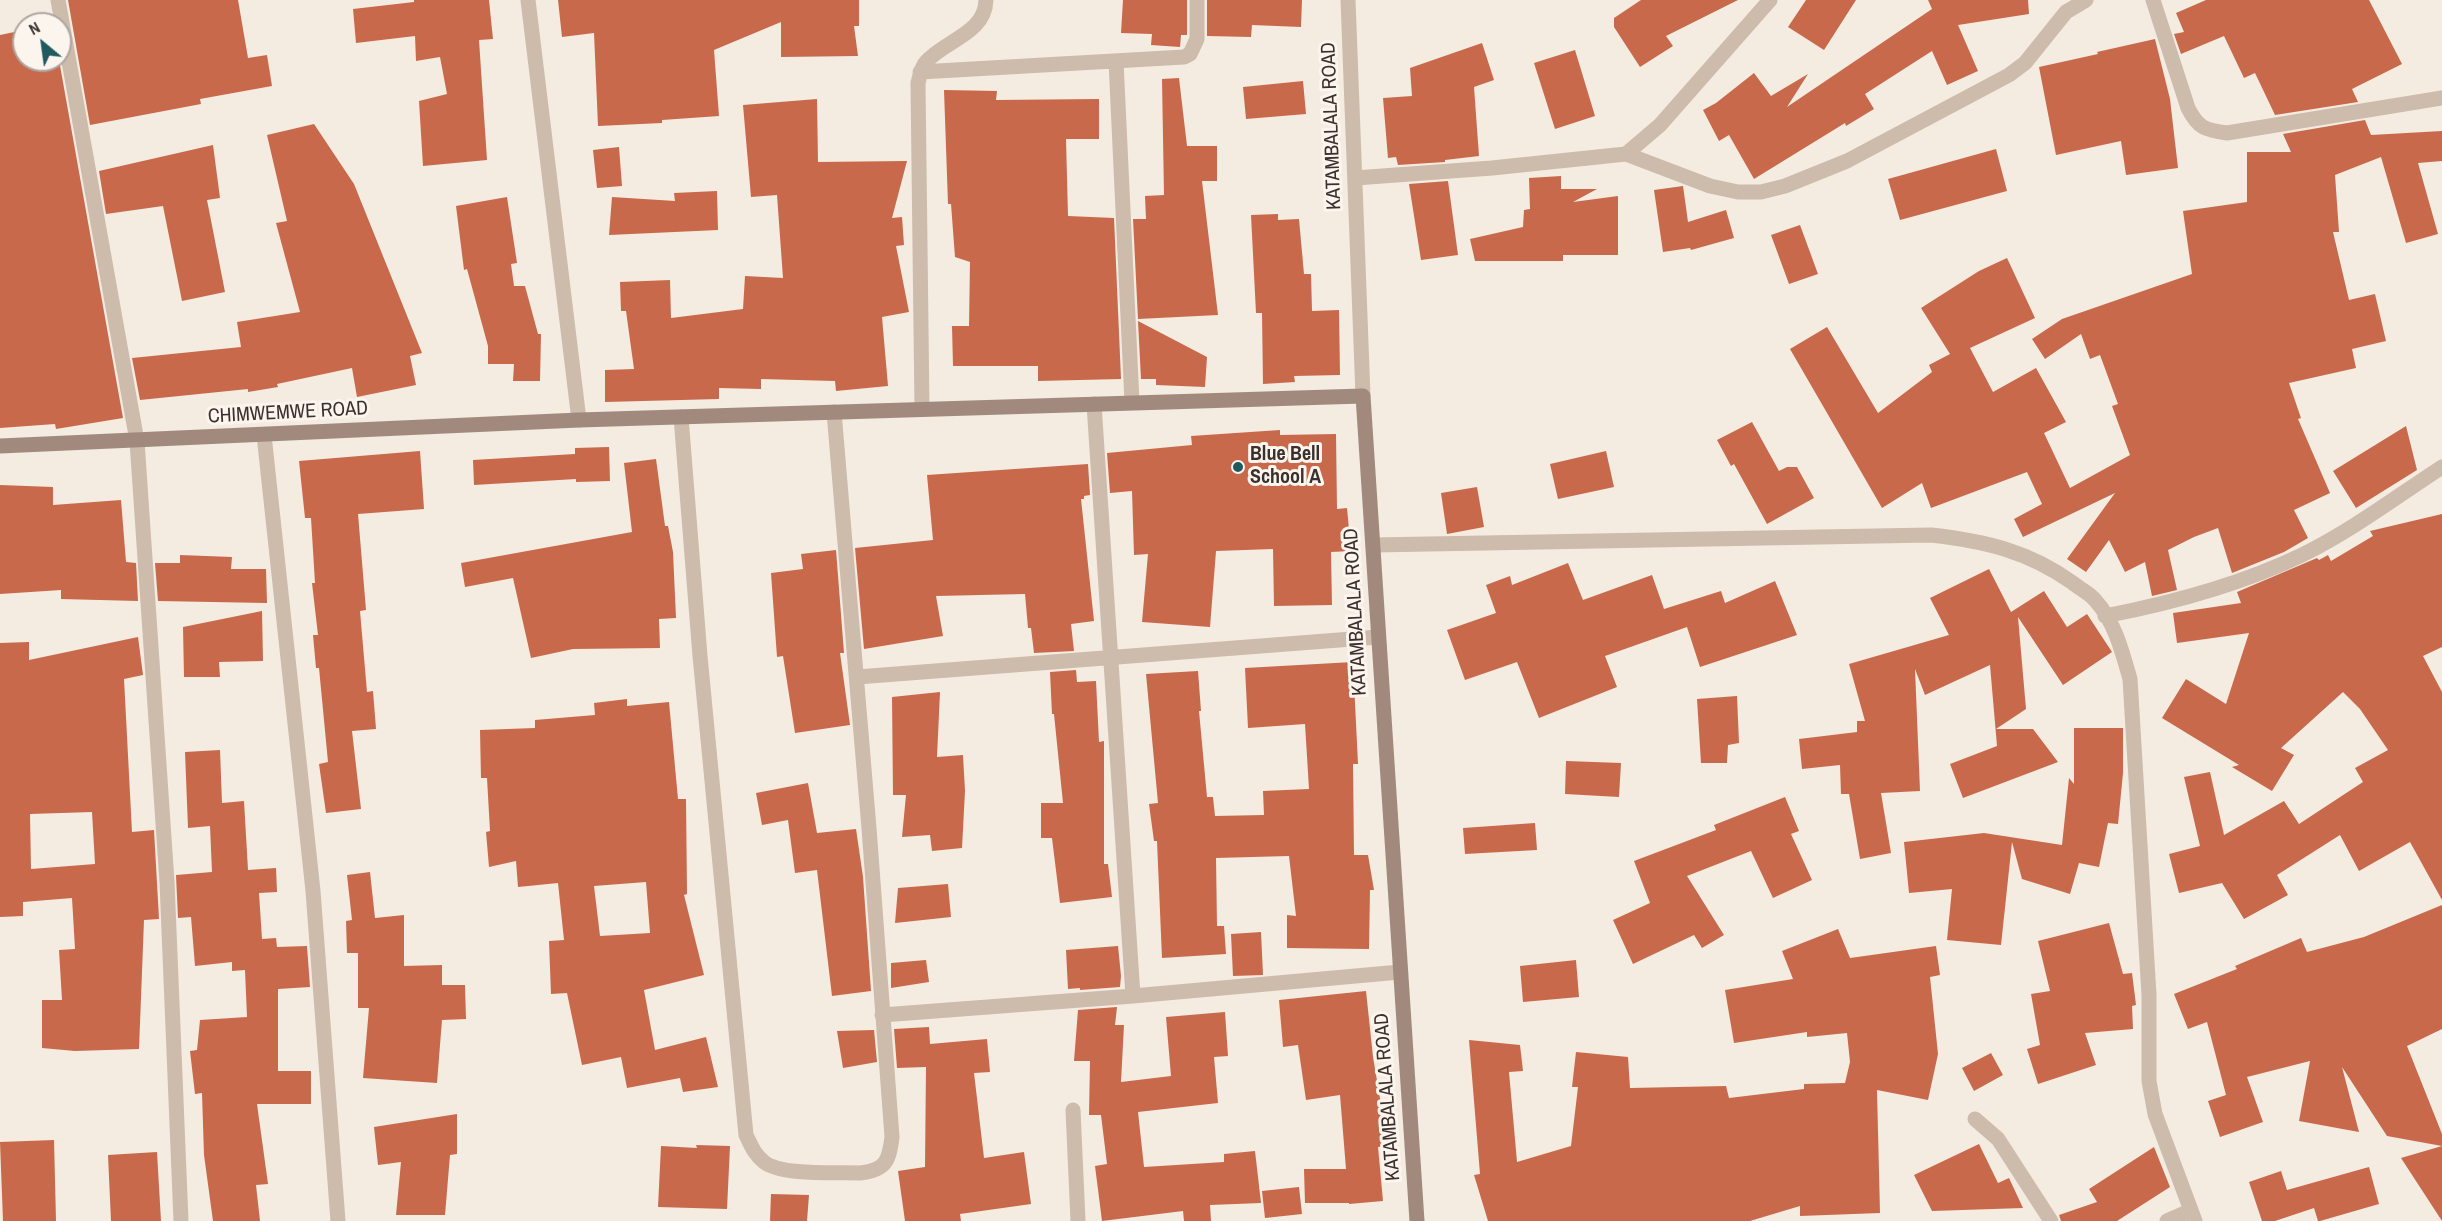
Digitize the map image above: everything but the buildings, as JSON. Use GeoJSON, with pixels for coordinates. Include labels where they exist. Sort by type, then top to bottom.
{"type":"FeatureCollection","features":[{"type":"Feature","properties":{"kind":"main road","name":"CHIMWEMWE ROAD"},"geometry":{"type":"LineString","coordinates":[[0,446],[579,420],[1363,396]]}},
{"type":"Feature","properties":{"kind":"main road","name":"KATAMBALALA ROAD"},"geometry":{"type":"LineString","coordinates":[[1363,396],[1417,1221]]}},
{"type":"Feature","properties":{"kind":"street"},"geometry":{"type":"LineString","coordinates":[[58,0],[137,441],[166,871],[181,1221]]}},
{"type":"Feature","properties":{"kind":"street"},"geometry":{"type":"LineString","coordinates":[[528,0],[579,420]]}},
{"type":"Feature","properties":{"kind":"street"},"geometry":{"type":"LineString","coordinates":[[922,409],[918,83],[920,72],[926,62],[975,26],[982,16],[986,0]]}},
{"type":"Feature","properties":{"kind":"street"},"geometry":{"type":"LineString","coordinates":[[920,72],[1176,58],[1190,54],[1197,39],[1197,0]]}},
{"type":"Feature","properties":{"kind":"street","name":"KATAMBALALA ROAD"},"geometry":{"type":"LineString","coordinates":[[1348,0],[1363,396]]}},
{"type":"Feature","properties":{"kind":"street"},"geometry":{"type":"LineString","coordinates":[[1626,154],[1660,125],[1770,0]]}},
{"type":"Feature","properties":{"kind":"street"},"geometry":{"type":"LineString","coordinates":[[1355,178],[1492,168],[1626,154],[1701,183],[1729,190],[1761,192],[1785,186],[1847,161],[2009,75],[2025,63],[2066,12],[2086,0]]}},
{"type":"Feature","properties":{"kind":"street"},"geometry":{"type":"LineString","coordinates":[[2153,0],[2188,108],[2195,122],[2209,131],[2227,133],[2442,98]]}},
{"type":"Feature","properties":{"kind":"street"},"geometry":{"type":"LineString","coordinates":[[1116,62],[1132,402]]}},
{"type":"Feature","properties":{"kind":"street"},"geometry":{"type":"LineString","coordinates":[[1094,404],[1133,996]]}},
{"type":"Feature","properties":{"kind":"street"},"geometry":{"type":"LineString","coordinates":[[681,417],[700,656],[746,1135],[753,1151],[765,1163],[779,1169],[860,1173],[873,1172],[884,1166],[890,1153],[892,1137],[834,412]]}},
{"type":"Feature","properties":{"kind":"street"},"geometry":{"type":"LineString","coordinates":[[264,435],[313,891],[338,1221]]}},
{"type":"Feature","properties":{"kind":"street"},"geometry":{"type":"LineString","coordinates":[[2105,616],[2187,597],[2268,571],[2343,532],[2442,467]]}},
{"type":"Feature","properties":{"kind":"street"},"geometry":{"type":"LineString","coordinates":[[1373,545],[1931,535],[1977,540],[2016,551],[2055,570],[2095,600],[2118,636],[2130,679],[2149,995],[2149,1081],[2155,1114],[2193,1216],[2167,1221]]}},
{"type":"Feature","properties":{"kind":"street"},"geometry":{"type":"LineString","coordinates":[[856,677],[1378,637]]}},
{"type":"Feature","properties":{"kind":"street"},"geometry":{"type":"LineString","coordinates":[[882,1015],[1133,996],[1400,972]]}},
{"type":"Feature","properties":{"kind":"street"},"geometry":{"type":"LineString","coordinates":[[1073,1110],[1078,1221]]}},
{"type":"Feature","properties":{"kind":"street"},"geometry":{"type":"LineString","coordinates":[[1975,1119],[1998,1139],[2051,1221]]}},
{"type":"Feature","properties":{"kind":"place","name":"Blue Bell School A"},"geometry":{"type":"Point","coordinates":[1238,467]}}]}
